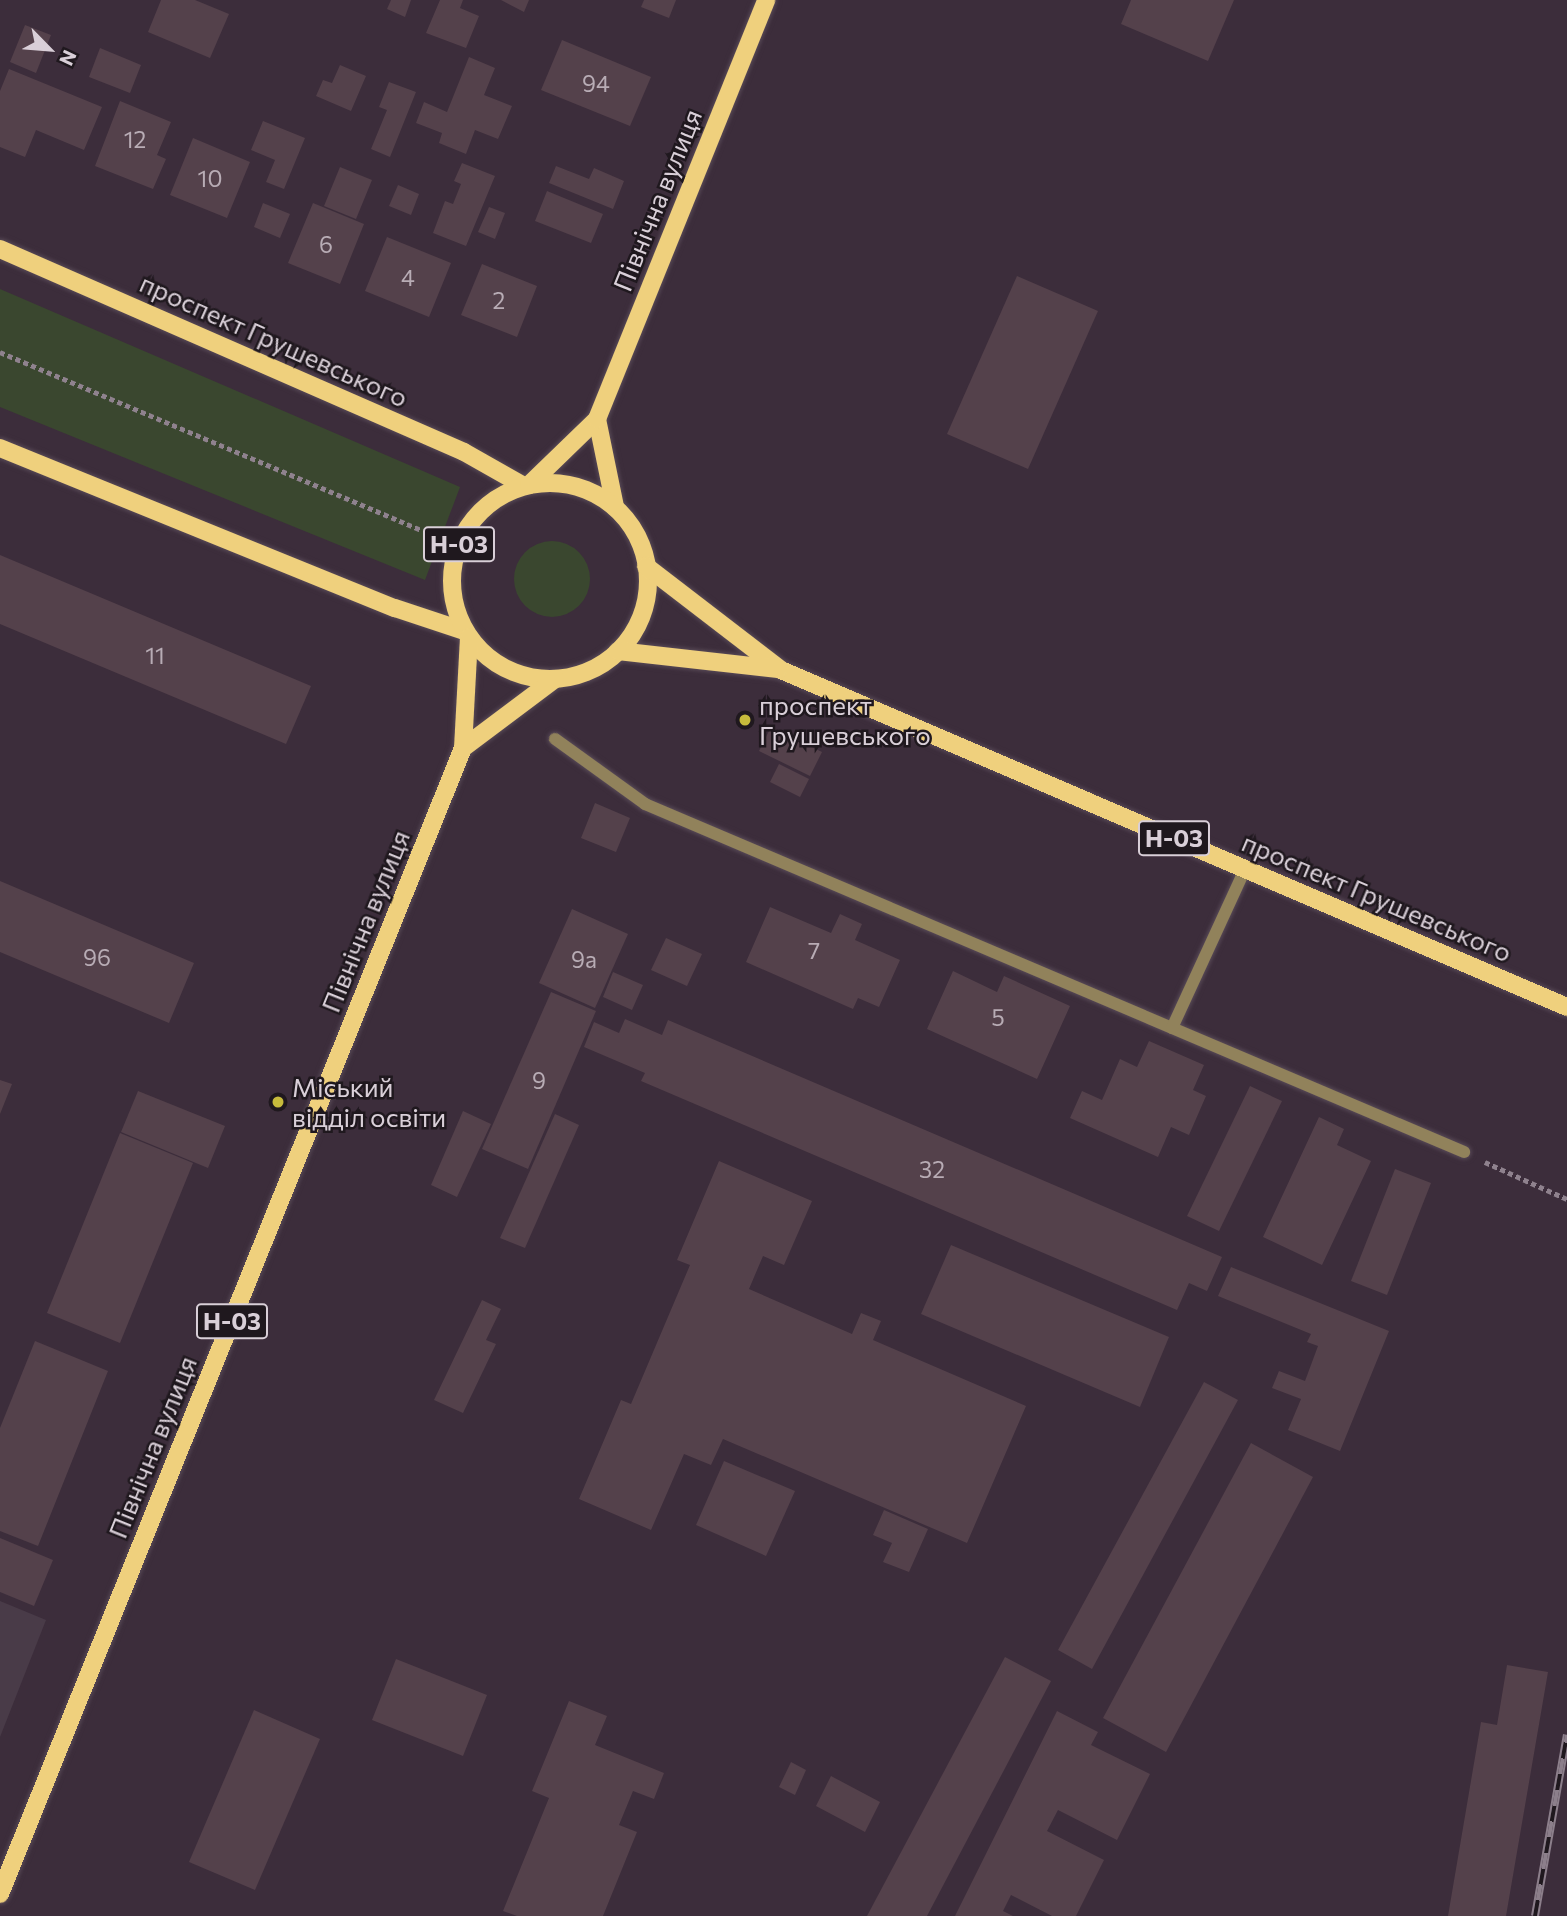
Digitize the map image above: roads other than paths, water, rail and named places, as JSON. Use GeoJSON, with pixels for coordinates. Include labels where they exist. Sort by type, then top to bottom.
{"type":"FeatureCollection","features":[{"type":"Feature","properties":{"kind":"main road","name":"Північна вулиця"},"geometry":{"type":"LineString","coordinates":[[527,486],[597,419],[766,0]]}},
{"type":"Feature","properties":{"kind":"main road","name":"проспект Грушевського"},"geometry":{"type":"LineString","coordinates":[[0,249],[464,452],[527,486]]}},
{"type":"Feature","properties":{"kind":"main road"},"geometry":{"type":"LineString","coordinates":[[597,419],[615,508]]}},
{"type":"Feature","properties":{"kind":"main road"},"geometry":{"type":"LineString","coordinates":[[0,448],[394,608],[467,634]]}},
{"type":"Feature","properties":{"kind":"main road","name":"Н-03"},"geometry":{"type":"LineString","coordinates":[[463,748],[555,679],[600,666],[618,651],[642,612],[646,566],[636,534],[615,508],[575,486],[527,486],[500,497],[475,517],[458,545],[452,577],[467,634],[492,661],[522,676],[555,679]]}},
{"type":"Feature","properties":{"kind":"main road","name":"проспект Грушевського"},"geometry":{"type":"LineString","coordinates":[[646,566],[781,670],[1567,1007]]}},
{"type":"Feature","properties":{"kind":"main road","name":"Північна вулиця"},"geometry":{"type":"LineString","coordinates":[[0,1894],[463,748],[467,634]]}},
{"type":"Feature","properties":{"kind":"main road","name":"проспект Грушевського"},"geometry":{"type":"LineString","coordinates":[[618,651],[781,670]]}},
{"type":"Feature","properties":{"kind":"lane"},"geometry":{"type":"LineString","coordinates":[[555,739],[645,804],[1464,1152]]}},
{"type":"Feature","properties":{"kind":"lane"},"geometry":{"type":"LineString","coordinates":[[1172,1028],[1245,869]]}},
{"type":"Feature","properties":{"kind":"railway"},"geometry":{"type":"LineString","coordinates":[[1535,1916],[1567,1735]]}},
{"type":"Feature","properties":{"kind":"place","name":"проспект Грушевського"},"geometry":{"type":"Point","coordinates":[745,720]}},
{"type":"Feature","properties":{"kind":"place","name":"Міський відділ освіти"},"geometry":{"type":"Point","coordinates":[278,1102]}}]}
